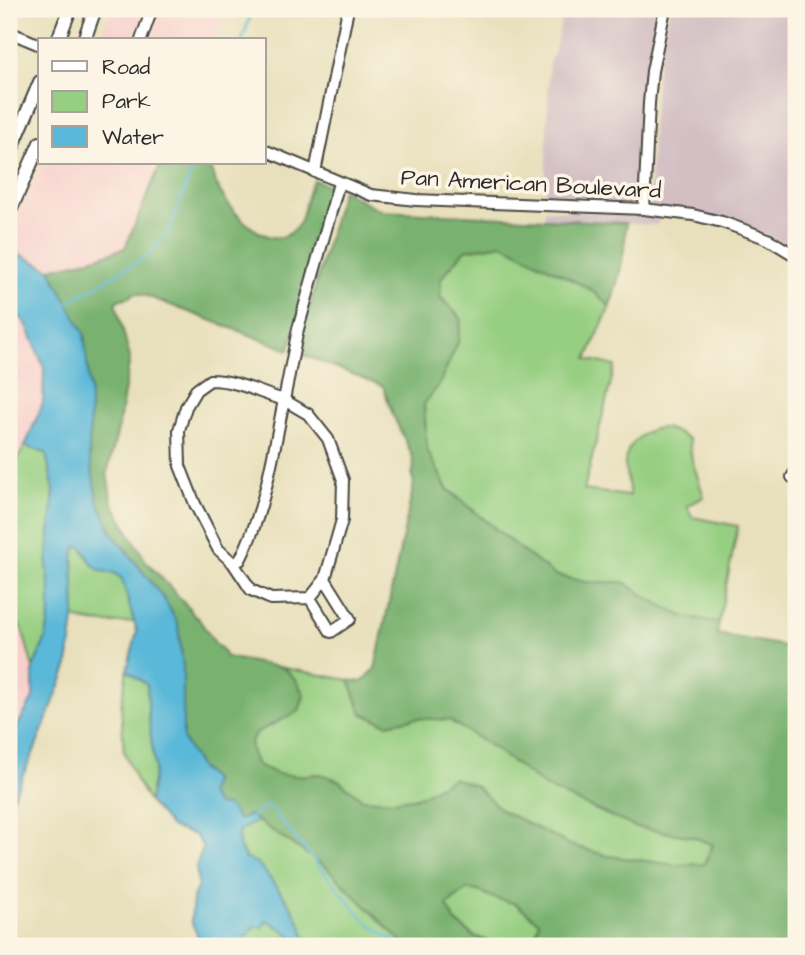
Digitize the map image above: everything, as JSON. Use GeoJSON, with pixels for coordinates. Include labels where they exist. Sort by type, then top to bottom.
{"type":"FeatureCollection","features":[{"type":"Feature","properties":{"kind":"main road"},"geometry":{"type":"LineString","coordinates":[[59,38],[70,9]]}},
{"type":"Feature","properties":{"kind":"main road"},"geometry":{"type":"LineString","coordinates":[[85,38],[95,9]]}},
{"type":"Feature","properties":{"kind":"main road"},"geometry":{"type":"LineString","coordinates":[[9,155],[38,87]]}},
{"type":"Feature","properties":{"kind":"main road"},"geometry":{"type":"LineString","coordinates":[[9,213],[38,148]]}},
{"type":"Feature","properties":{"kind":"street"},"geometry":{"type":"LineString","coordinates":[[142,38],[152,9]]}},
{"type":"Feature","properties":{"kind":"street"},"geometry":{"type":"LineString","coordinates":[[315,172],[348,9]]}},
{"type":"Feature","properties":{"kind":"street"},"geometry":{"type":"LineString","coordinates":[[644,209],[652,71],[665,9]]}},
{"type":"Feature","properties":{"kind":"street"},"geometry":{"type":"LineString","coordinates":[[9,32],[38,44]]}},
{"type":"Feature","properties":{"kind":"street","name":"Pan American Boulevard"},"geometry":{"type":"LineString","coordinates":[[266,151],[363,192],[394,199],[644,209],[693,215],[722,222],[768,239],[796,256]]}},
{"type":"Feature","properties":{"kind":"street"},"geometry":{"type":"LineString","coordinates":[[233,564],[240,561],[249,543],[264,494],[298,329],[340,183]]}},
{"type":"Feature","properties":{"kind":"street"},"geometry":{"type":"LineString","coordinates":[[210,380],[223,380],[249,387],[284,400],[308,414],[328,439],[343,480],[342,520],[326,579],[310,598],[271,599],[251,590],[233,564],[218,549],[195,504],[180,466],[179,430],[186,407],[196,390],[210,380]]}},
{"type":"Feature","properties":{"kind":"street"},"geometry":{"type":"LineString","coordinates":[[310,598],[331,632],[350,619],[326,579]]}},
{"type":"Feature","properties":{"kind":"shaded area"},"geometry":{"type":"Polygon","coordinates":[[[111,9],[146,9],[136,38],[100,38],[111,9]]]}},
{"type":"Feature","properties":{"kind":"shaded area"},"geometry":{"type":"Polygon","coordinates":[[[156,9],[227,9],[216,38],[147,38],[156,9]]]}},
{"type":"Feature","properties":{"kind":"shaded area"},"geometry":{"type":"Polygon","coordinates":[[[564,9],[660,9],[644,103],[640,205],[545,201],[549,64],[554,54],[564,9]]]}},
{"type":"Feature","properties":{"kind":"shaded area"},"geometry":{"type":"Polygon","coordinates":[[[670,9],[796,9],[796,251],[770,236],[649,206],[657,72],[670,9]]]}},
{"type":"Feature","properties":{"kind":"shaded area"},"geometry":{"type":"Polygon","coordinates":[[[42,164],[161,164],[125,248],[50,269],[9,249],[9,236],[42,164]]]}},
{"type":"Feature","properties":{"kind":"shaded area"},"geometry":{"type":"Polygon","coordinates":[[[545,210],[659,215],[657,225],[544,219],[545,210]]]}},
{"type":"Feature","properties":{"kind":"shaded area"},"geometry":{"type":"Polygon","coordinates":[[[9,307],[26,323],[44,368],[43,403],[31,435],[9,474],[9,307]]]}},
{"type":"Feature","properties":{"kind":"shaded area"},"geometry":{"type":"Polygon","coordinates":[[[9,614],[22,629],[33,668],[33,698],[9,741],[9,614]]]}},
{"type":"Feature","properties":{"kind":"green space"},"geometry":{"type":"Polygon","coordinates":[[[161,164],[209,164],[219,189],[234,211],[253,228],[274,237],[284,236],[294,230],[314,180],[333,187],[289,350],[144,295],[135,293],[116,303],[130,358],[107,474],[112,502],[145,560],[198,618],[226,657],[284,668],[296,680],[304,695],[299,711],[257,732],[250,742],[257,765],[277,774],[320,774],[338,780],[362,799],[392,801],[419,797],[453,778],[476,786],[501,810],[570,845],[608,856],[676,865],[704,864],[713,845],[694,837],[635,827],[547,788],[495,749],[449,720],[417,718],[387,724],[362,713],[349,680],[362,682],[375,669],[414,483],[414,466],[412,455],[383,386],[298,353],[342,190],[382,211],[626,223],[621,265],[610,306],[590,289],[503,244],[465,250],[441,278],[440,297],[461,318],[458,342],[439,385],[424,404],[427,450],[447,489],[555,575],[585,582],[624,582],[681,616],[719,622],[717,634],[796,648],[796,946],[409,946],[326,867],[249,815],[239,820],[228,807],[217,805],[209,794],[213,780],[200,768],[183,739],[183,666],[178,625],[165,600],[112,533],[97,499],[89,453],[90,392],[84,334],[50,269],[125,248],[161,164]],[[467,889],[447,905],[455,921],[473,936],[500,945],[535,936],[539,922],[516,904],[467,889]]]}},
{"type":"Feature","properties":{"kind":"green space"},"geometry":{"type":"Polygon","coordinates":[[[503,244],[590,289],[610,306],[587,359],[615,366],[584,490],[629,496],[626,456],[638,438],[657,428],[663,428],[689,439],[692,460],[704,497],[687,506],[692,517],[738,526],[719,622],[681,616],[624,582],[585,582],[555,575],[447,488],[427,450],[424,404],[439,385],[458,342],[461,318],[440,297],[441,278],[465,250],[503,244]]]}},
{"type":"Feature","properties":{"kind":"green space"},"geometry":{"type":"Polygon","coordinates":[[[25,446],[46,453],[54,491],[50,613],[46,638],[33,668],[22,629],[9,614],[9,474],[25,446]]]}},
{"type":"Feature","properties":{"kind":"green space"},"geometry":{"type":"Polygon","coordinates":[[[77,546],[82,547],[98,569],[115,573],[122,579],[134,622],[104,623],[74,618],[73,556],[77,546]]]}},
{"type":"Feature","properties":{"kind":"green space"},"geometry":{"type":"Polygon","coordinates":[[[284,668],[349,680],[362,714],[387,724],[417,718],[449,720],[495,749],[547,788],[635,827],[694,837],[713,845],[704,864],[676,865],[608,856],[570,845],[501,810],[476,786],[453,778],[419,797],[392,801],[361,799],[338,780],[320,774],[277,774],[257,765],[250,742],[257,732],[299,711],[304,695],[296,680],[284,668]]]}},
{"type":"Feature","properties":{"kind":"green space"},"geometry":{"type":"Polygon","coordinates":[[[127,670],[147,684],[155,768],[149,802],[124,752],[121,706],[127,670]]]}},
{"type":"Feature","properties":{"kind":"green space"},"geometry":{"type":"Polygon","coordinates":[[[258,821],[326,867],[409,946],[321,946],[304,937],[291,906],[258,863],[246,859],[239,846],[237,831],[258,821]]]}},
{"type":"Feature","properties":{"kind":"green space"},"geometry":{"type":"Polygon","coordinates":[[[467,889],[516,904],[539,922],[535,936],[501,945],[474,936],[455,921],[447,905],[467,889]]]}},
{"type":"Feature","properties":{"kind":"green space"},"geometry":{"type":"Polygon","coordinates":[[[267,920],[305,946],[245,946],[245,936],[255,926],[267,920]]]}},
{"type":"Feature","properties":{"kind":"water"},"geometry":{"type":"Polygon","coordinates":[[[9,249],[50,269],[84,333],[90,392],[89,453],[97,499],[112,533],[165,600],[178,625],[183,666],[183,739],[200,768],[213,780],[209,794],[217,805],[228,806],[239,820],[249,815],[258,821],[238,831],[239,846],[245,859],[258,863],[291,906],[305,937],[321,946],[305,946],[267,920],[262,928],[255,926],[245,936],[245,946],[198,946],[197,934],[191,921],[193,898],[198,885],[196,866],[203,847],[195,835],[172,828],[149,802],[155,768],[147,685],[127,670],[137,632],[122,579],[115,573],[98,569],[82,547],[77,546],[73,556],[75,612],[68,665],[35,749],[9,805],[9,741],[33,698],[33,668],[46,638],[50,613],[47,565],[54,491],[46,453],[25,446],[43,403],[44,368],[26,323],[9,307],[9,249]]]}},
{"type":"Feature","properties":{"kind":"waterway"},"geometry":{"type":"LineString","coordinates":[[243,38],[253,9]]}},
{"type":"Feature","properties":{"kind":"waterway"},"geometry":{"type":"LineString","coordinates":[[66,304],[148,255],[168,233],[195,164]]}},
{"type":"Feature","properties":{"kind":"waterway"},"geometry":{"type":"LineString","coordinates":[[250,818],[268,805],[366,922],[402,946]]}}]}
